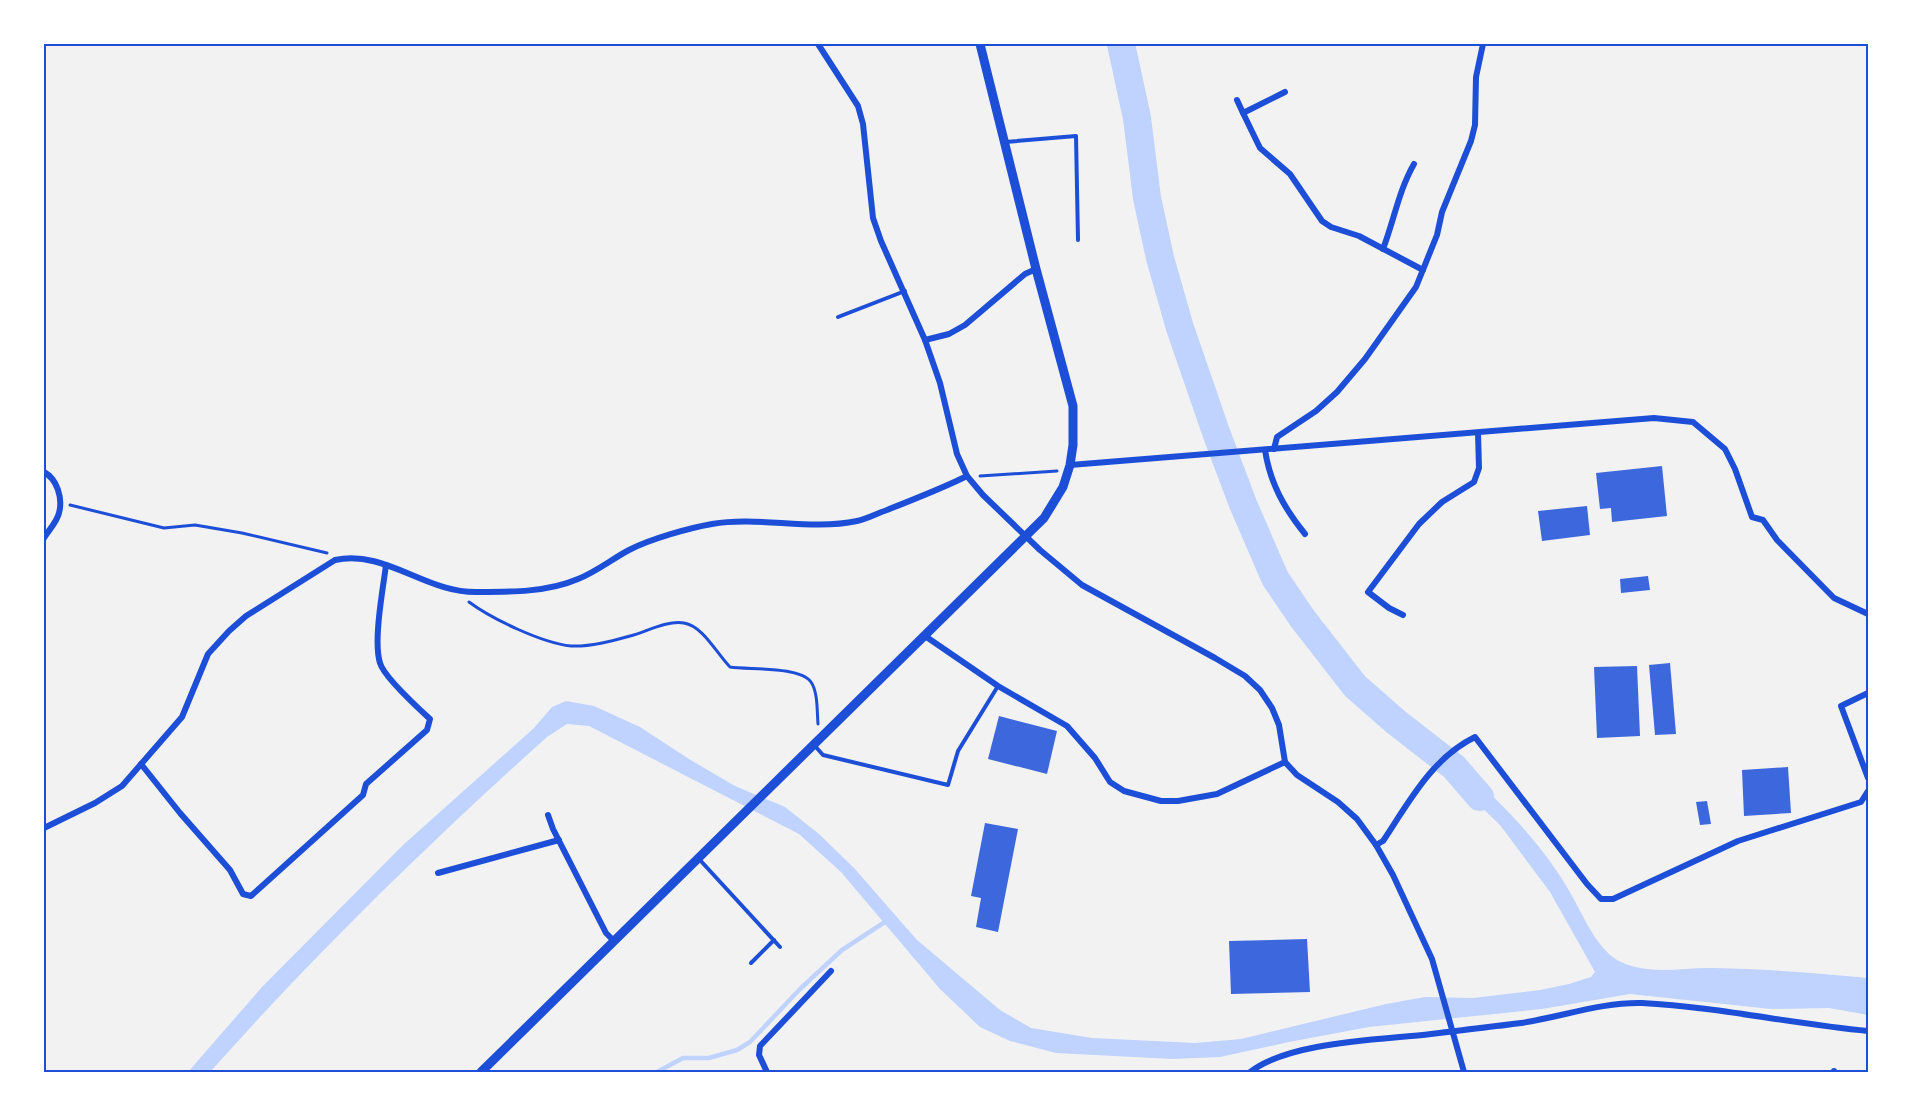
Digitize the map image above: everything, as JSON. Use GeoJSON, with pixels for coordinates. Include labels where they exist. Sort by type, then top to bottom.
{"type":"FeatureCollection","features":[{"type":"Feature","properties":{"kind":"street"},"geometry":{"type":"LineString","coordinates":[[818,44],[858,106],[863,124],[873,218],[925,340],[940,382],[957,454],[967,476],[983,495],[1026,536],[1082,585],[1245,675],[1260,690],[1272,708],[1279,725],[1285,762],[1297,775],[1351,813],[1376,845],[1393,875],[1432,959],[1464,1072]]}},
{"type":"Feature","properties":{"kind":"street"},"geometry":{"type":"LineString","coordinates":[[481,1072],[1044,518],[1063,487],[1073,445],[1073,406],[980,44]]}},
{"type":"Feature","properties":{"kind":"street"},"geometry":{"type":"LineString","coordinates":[[1274,449],[1277,437],[1316,411],[1337,392],[1365,359],[1416,287],[1437,235],[1442,212],[1471,141],[1475,125],[1476,77],[1483,44]]}},
{"type":"Feature","properties":{"kind":"street"},"geometry":{"type":"LineString","coordinates":[[1243,113],[1285,92]]}},
{"type":"Feature","properties":{"kind":"street"},"geometry":{"type":"LineString","coordinates":[[1237,100],[1260,148],[1290,174],[1322,221],[1331,227],[1359,236],[1423,270]]}},
{"type":"Feature","properties":{"kind":"street"},"geometry":{"type":"LineString","coordinates":[[1383,249],[1395,216],[1403,183],[1414,164]]}},
{"type":"Feature","properties":{"kind":"street"},"geometry":{"type":"LineString","coordinates":[[925,340],[949,334],[965,325],[1025,274],[1036,269]]}},
{"type":"Feature","properties":{"kind":"street"},"geometry":{"type":"LineString","coordinates":[[1070,465],[1654,418],[1693,422],[1725,449],[1735,468],[1752,517],[1763,520],[1777,540],[1834,598],[1869,614]]}},
{"type":"Feature","properties":{"kind":"street"},"geometry":{"type":"LineString","coordinates":[[1403,615],[1389,608],[1368,592],[1419,524],[1442,502],[1474,482],[1479,468],[1478,433]]}},
{"type":"Feature","properties":{"kind":"street"},"geometry":{"type":"LineString","coordinates":[[1265,450],[1272,481],[1291,517],[1305,534]]}},
{"type":"Feature","properties":{"kind":"street"},"geometry":{"type":"LineString","coordinates":[[44,472],[50,475],[57,486],[59,501],[59,514],[44,538]]}},
{"type":"Feature","properties":{"kind":"street"},"geometry":{"type":"LineString","coordinates":[[44,828],[95,803],[122,786],[183,717],[208,654],[229,631],[246,616],[335,560],[351,557],[386,565],[438,587],[460,592],[529,590],[578,579],[631,549],[711,524],[858,521],[967,476]]}},
{"type":"Feature","properties":{"kind":"street"},"geometry":{"type":"LineString","coordinates":[[141,764],[230,870],[243,894],[251,896],[363,795],[366,784],[427,730],[430,718],[410,701],[380,665],[378,652],[380,618],[386,565]]}},
{"type":"Feature","properties":{"kind":"street"},"geometry":{"type":"LineString","coordinates":[[925,636],[998,686],[1067,726],[1095,758],[1110,782],[1124,791],[1161,801],[1178,801],[1217,794],[1285,762]]}},
{"type":"Feature","properties":{"kind":"street"},"geometry":{"type":"LineString","coordinates":[[1869,693],[1841,706],[1869,778]]}},
{"type":"Feature","properties":{"kind":"street"},"geometry":{"type":"LineString","coordinates":[[1376,845],[1383,841],[1427,776],[1458,746],[1475,737],[1587,884],[1601,899],[1614,899],[1738,841],[1861,802],[1869,791]]}},
{"type":"Feature","properties":{"kind":"street"},"geometry":{"type":"LineString","coordinates":[[548,815],[606,933],[614,942]]}},
{"type":"Feature","properties":{"kind":"street"},"geometry":{"type":"LineString","coordinates":[[438,873],[559,840]]}},
{"type":"Feature","properties":{"kind":"street"},"geometry":{"type":"LineString","coordinates":[[767,1072],[759,1055],[760,1046],[831,971]]}},
{"type":"Feature","properties":{"kind":"street"},"geometry":{"type":"LineString","coordinates":[[1250,1072],[1274,1059],[1318,1048],[1376,1038],[1554,1018],[1602,1006],[1641,1003],[1869,1031]]}},
{"type":"Feature","properties":{"kind":"lane"},"geometry":{"type":"LineString","coordinates":[[1004,142],[1076,136],[1078,240]]}},
{"type":"Feature","properties":{"kind":"lane"},"geometry":{"type":"LineString","coordinates":[[838,317],[905,291]]}},
{"type":"Feature","properties":{"kind":"lane"},"geometry":{"type":"LineString","coordinates":[[814,746],[823,755],[948,785],[958,751],[998,686]]}},
{"type":"Feature","properties":{"kind":"lane"},"geometry":{"type":"LineString","coordinates":[[698,858],[780,947]]}},
{"type":"Feature","properties":{"kind":"lane"},"geometry":{"type":"LineString","coordinates":[[750,963],[774,940]]}},
{"type":"Feature","properties":{"kind":"path"},"geometry":{"type":"LineString","coordinates":[[967,476],[1059,471],[1070,465]]}},
{"type":"Feature","properties":{"kind":"path"},"geometry":{"type":"LineString","coordinates":[[59,501],[164,528],[195,525],[242,533],[325,552],[335,560]]}},
{"type":"Feature","properties":{"kind":"path"},"geometry":{"type":"LineString","coordinates":[[460,592],[470,604],[494,619],[525,632],[570,646],[621,639],[669,624],[684,623],[699,632],[730,667],[790,672],[805,676],[813,683],[818,730],[824,736]]}},
{"type":"Feature","properties":{"kind":"water"},"geometry":{"type":"Polygon","coordinates":[[[566,701],[594,706],[640,727],[735,786],[785,807],[819,834],[855,869],[916,939],[1000,1010],[1031,1028],[1092,1038],[1195,1043],[1241,1039],[1386,1004],[1425,997],[1473,998],[1540,990],[1591,977],[1595,972],[1550,892],[1500,825],[1446,773],[1458,764],[1492,795],[1539,847],[1553,865],[1600,945],[1621,962],[1656,970],[1733,969],[1868,978],[1868,1015],[1829,1008],[1771,1009],[1630,994],[1542,1009],[1369,1027],[1220,1057],[1173,1059],[1056,1053],[1010,1041],[980,1027],[940,989],[841,872],[799,834],[589,726],[567,724],[547,737],[416,858],[291,984],[210,1072],[188,1072],[262,987],[403,845],[534,728],[552,707],[566,701]]]}},
{"type":"Feature","properties":{"kind":"building"},"geometry":{"type":"Polygon","coordinates":[[[1662,466],[1667,516],[1612,522],[1611,508],[1600,509],[1596,473],[1662,466]]]}},
{"type":"Feature","properties":{"kind":"building"},"geometry":{"type":"Polygon","coordinates":[[[1587,506],[1590,535],[1542,541],[1538,511],[1587,506]]]}},
{"type":"Feature","properties":{"kind":"building"},"geometry":{"type":"Polygon","coordinates":[[[1648,576],[1650,590],[1621,593],[1620,579],[1648,576]]]}},
{"type":"Feature","properties":{"kind":"building"},"geometry":{"type":"Polygon","coordinates":[[[1670,663],[1676,734],[1655,735],[1649,665],[1670,663]]]}},
{"type":"Feature","properties":{"kind":"building"},"geometry":{"type":"Polygon","coordinates":[[[1637,666],[1640,736],[1597,738],[1594,667],[1637,666]]]}},
{"type":"Feature","properties":{"kind":"building"},"geometry":{"type":"Polygon","coordinates":[[[999,716],[1057,731],[1047,774],[988,759],[999,716]]]}},
{"type":"Feature","properties":{"kind":"building"},"geometry":{"type":"Polygon","coordinates":[[[1788,767],[1791,813],[1744,816],[1742,770],[1788,767]]]}},
{"type":"Feature","properties":{"kind":"building"},"geometry":{"type":"Polygon","coordinates":[[[1707,801],[1711,824],[1700,825],[1696,802],[1707,801]]]}},
{"type":"Feature","properties":{"kind":"building"},"geometry":{"type":"Polygon","coordinates":[[[985,823],[1018,829],[998,932],[976,927],[981,898],[971,896],[985,823]]]}},
{"type":"Feature","properties":{"kind":"building"},"geometry":{"type":"Polygon","coordinates":[[[1307,939],[1310,992],[1231,994],[1229,941],[1307,939]]]}},
{"type":"Feature","properties":{"kind":"waterway"},"geometry":{"type":"LineString","coordinates":[[1121,44],[1137,118],[1147,198],[1160,258],[1180,328],[1243,504],[1275,578],[1302,618],[1355,686],[1396,722],[1454,767],[1480,797]]}},
{"type":"Feature","properties":{"kind":"waterway"},"geometry":{"type":"LineString","coordinates":[[657,1072],[683,1058],[709,1058],[737,1050],[750,1042],[800,989],[842,950],[888,920]]}}]}
